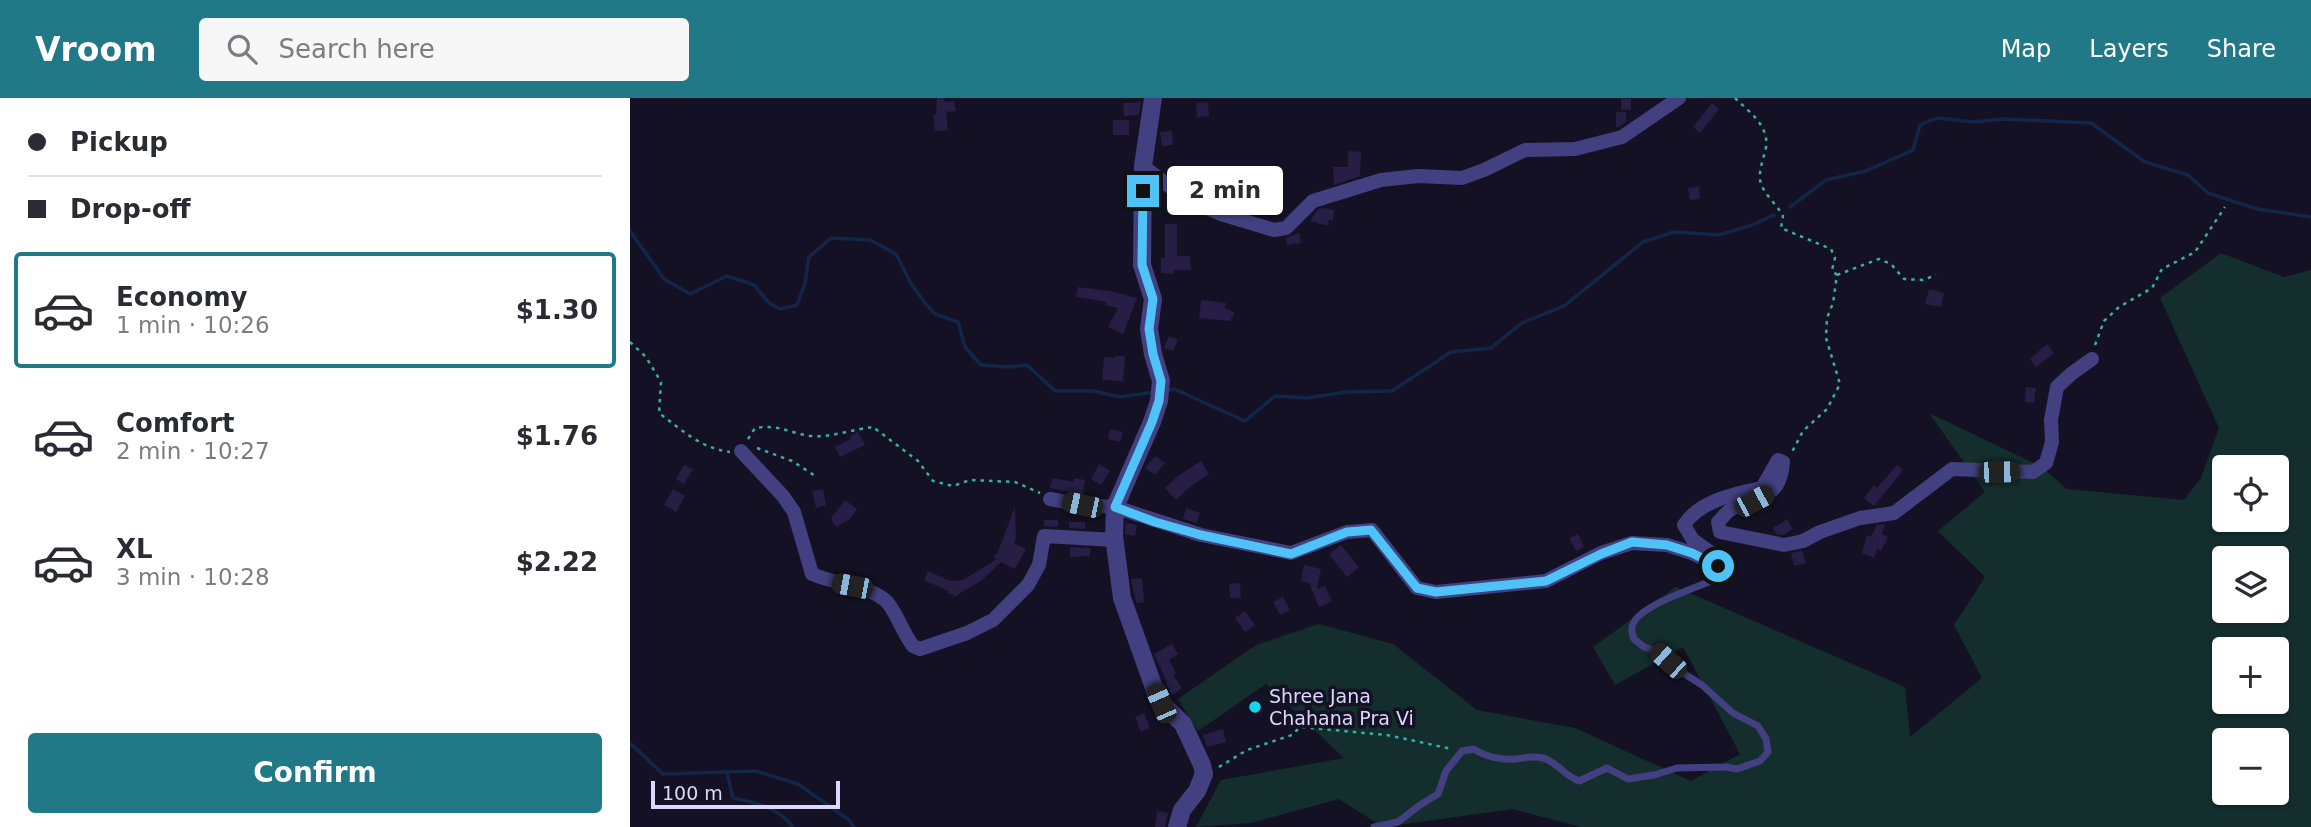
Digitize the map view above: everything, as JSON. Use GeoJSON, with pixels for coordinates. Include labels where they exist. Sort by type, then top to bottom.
{"type":"FeatureCollection","features":[{"type":"Feature","properties":{"kind":"street"},"geometry":{"type":"LineString","coordinates":[[1153,98],[1143,166],[1142,265],[1153,299],[1149,329],[1161,381],[1159,401],[1147,434],[1115,507],[1115,540],[1122,598],[1153,685],[1161,703],[1183,724],[1204,774],[1197,791],[1182,810],[1177,827]]}},
{"type":"Feature","properties":{"kind":"street"},"geometry":{"type":"LineString","coordinates":[[1143,166],[1183,197],[1221,214],[1274,230],[1286,228],[1313,201],[1381,180],[1427,176],[1462,177],[1484,170],[1525,150],[1575,149],[1622,137],[1679,98]]}},
{"type":"Feature","properties":{"kind":"street"},"geometry":{"type":"LineString","coordinates":[[1718,566],[1717,557],[1693,540],[1684,525],[1700,510],[1719,500],[1762,488],[1778,460],[1783,462],[1782,474],[1775,488],[1754,501],[1729,510],[1718,523],[1720,532],[1784,545],[1803,541],[1860,518],[1894,513],[1952,469],[2033,472],[2046,463],[2052,442],[2051,420],[2057,387],[2071,373],[2092,359]]}},
{"type":"Feature","properties":{"kind":"street"},"geometry":{"type":"LineString","coordinates":[[741,451],[783,496],[794,512],[812,574],[829,582],[880,596],[890,606],[913,646],[920,649],[967,633],[993,620],[1028,585],[1038,565],[1044,536],[1115,540]]}},
{"type":"Feature","properties":{"kind":"street"},"geometry":{"type":"LineString","coordinates":[[1050,499],[1115,507],[1201,535],[1291,554],[1347,532],[1371,530],[1417,588],[1436,592],[1546,581],[1632,542],[1667,545],[1692,553],[1718,566]]}},
{"type":"Feature","properties":{"kind":"lane"},"geometry":{"type":"LineString","coordinates":[[1374,827],[1398,822],[1438,794],[1446,771],[1462,751],[1474,749],[1483,755],[1515,759],[1532,756],[1546,759],[1573,779],[1580,781],[1607,768],[1628,779],[1676,768],[1737,769],[1760,761],[1768,752],[1766,739],[1758,726],[1733,713],[1657,650],[1644,647],[1633,639],[1631,627],[1635,620],[1660,601],[1726,574],[1724,568],[1718,566]]}},
{"type":"Feature","properties":{"kind":"path"},"geometry":{"type":"LineString","coordinates":[[1735,98],[1759,121],[1766,133],[1760,181],[1783,216],[1781,228],[1831,249],[1835,258],[1832,270],[1837,275]]}},
{"type":"Feature","properties":{"kind":"path"},"geometry":{"type":"LineString","coordinates":[[2092,359],[2104,321],[2119,307],[2152,288],[2162,269],[2195,252],[2225,207]]}},
{"type":"Feature","properties":{"kind":"path"},"geometry":{"type":"LineString","coordinates":[[1837,275],[1879,259],[1891,264],[1904,279],[1923,280],[1936,275]]}},
{"type":"Feature","properties":{"kind":"path"},"geometry":{"type":"LineString","coordinates":[[1783,462],[1793,451],[1803,431],[1827,409],[1840,384],[1826,338],[1827,318],[1833,303],[1837,275]]}},
{"type":"Feature","properties":{"kind":"path"},"geometry":{"type":"LineString","coordinates":[[630,342],[646,357],[661,382],[659,413],[693,439],[713,449],[736,452],[758,448],[792,461],[817,477]]}},
{"type":"Feature","properties":{"kind":"path"},"geometry":{"type":"LineString","coordinates":[[741,451],[755,428],[771,425],[811,436],[873,427],[918,461],[933,481],[953,486],[970,480],[1015,482],[1050,499]]}},
{"type":"Feature","properties":{"kind":"path"},"geometry":{"type":"LineString","coordinates":[[1204,774],[1223,766],[1247,750],[1292,735],[1300,727],[1387,734],[1462,751]]}},
{"type":"Feature","properties":{"kind":"green space"},"geometry":{"type":"Polygon","coordinates":[[[2221,253],[2284,277],[2311,270],[2311,827],[1581,827],[1513,809],[1383,827],[1339,799],[1251,823],[1196,827],[1221,780],[1344,758],[1266,684],[1198,731],[1178,699],[1256,645],[1319,624],[1393,644],[1477,710],[1575,728],[1691,781],[1740,754],[1683,647],[1615,685],[1593,647],[1676,587],[1905,687],[1910,737],[1982,678],[1954,625],[1985,577],[1938,531],[1985,492],[1929,413],[2042,467],[2067,489],[2184,500],[2201,478],[2219,428],[2160,298],[2221,253]]]}},
{"type":"Feature","properties":{"kind":"building"},"geometry":{"type":"Polygon","coordinates":[[[937,98],[944,98],[945,102],[954,101],[956,111],[946,112],[948,130],[935,131],[933,115],[936,115],[937,98]]]}},
{"type":"Feature","properties":{"kind":"building"},"geometry":{"type":"Polygon","coordinates":[[[1621,98],[1631,99],[1631,110],[1621,110],[1621,98]]]}},
{"type":"Feature","properties":{"kind":"building"},"geometry":{"type":"Polygon","coordinates":[[[1141,102],[1139,115],[1124,116],[1123,103],[1141,102]]]}},
{"type":"Feature","properties":{"kind":"building"},"geometry":{"type":"Polygon","coordinates":[[[1208,102],[1209,116],[1197,117],[1196,103],[1208,102]]]}},
{"type":"Feature","properties":{"kind":"building"},"geometry":{"type":"Polygon","coordinates":[[[1712,103],[1719,109],[1700,133],[1693,127],[1712,103]]]}},
{"type":"Feature","properties":{"kind":"building"},"geometry":{"type":"Polygon","coordinates":[[[1616,112],[1626,112],[1626,122],[1619,127],[1616,127],[1616,112]]]}},
{"type":"Feature","properties":{"kind":"building"},"geometry":{"type":"Polygon","coordinates":[[[1113,120],[1129,120],[1129,135],[1113,135],[1113,120]]]}},
{"type":"Feature","properties":{"kind":"building"},"geometry":{"type":"Polygon","coordinates":[[[1172,131],[1173,145],[1162,146],[1160,132],[1172,131]]]}},
{"type":"Feature","properties":{"kind":"building"},"geometry":{"type":"Polygon","coordinates":[[[1348,151],[1361,152],[1360,176],[1334,185],[1333,167],[1348,167],[1348,151]]]}},
{"type":"Feature","properties":{"kind":"building"},"geometry":{"type":"Polygon","coordinates":[[[1699,187],[1700,199],[1690,200],[1688,188],[1699,187]]]}},
{"type":"Feature","properties":{"kind":"building"},"geometry":{"type":"Polygon","coordinates":[[[1318,209],[1334,210],[1333,221],[1328,220],[1329,226],[1310,221],[1318,209]]]}},
{"type":"Feature","properties":{"kind":"building"},"geometry":{"type":"Polygon","coordinates":[[[1165,224],[1177,224],[1177,256],[1190,256],[1191,270],[1173,270],[1173,274],[1161,273],[1161,258],[1165,258],[1165,224]]]}},
{"type":"Feature","properties":{"kind":"building"},"geometry":{"type":"Polygon","coordinates":[[[1299,233],[1301,243],[1287,245],[1286,238],[1299,233]]]}},
{"type":"Feature","properties":{"kind":"building"},"geometry":{"type":"Polygon","coordinates":[[[1078,287],[1137,298],[1123,334],[1108,327],[1118,308],[1106,305],[1107,302],[1076,297],[1078,287]]]}},
{"type":"Feature","properties":{"kind":"building"},"geometry":{"type":"Polygon","coordinates":[[[1929,289],[1944,293],[1941,307],[1925,304],[1929,289]]]}},
{"type":"Feature","properties":{"kind":"building"},"geometry":{"type":"Polygon","coordinates":[[[1201,300],[1226,303],[1225,308],[1235,313],[1230,321],[1199,318],[1201,300]]]}},
{"type":"Feature","properties":{"kind":"building"},"geometry":{"type":"Polygon","coordinates":[[[1169,336],[1178,340],[1173,351],[1164,348],[1169,336]]]}},
{"type":"Feature","properties":{"kind":"building"},"geometry":{"type":"Polygon","coordinates":[[[2047,344],[2054,353],[2036,367],[2030,359],[2047,344]]]}},
{"type":"Feature","properties":{"kind":"building"},"geometry":{"type":"Polygon","coordinates":[[[1125,356],[1123,381],[1102,380],[1104,357],[1125,356]]]}},
{"type":"Feature","properties":{"kind":"building"},"geometry":{"type":"Polygon","coordinates":[[[2026,387],[2036,388],[2034,403],[2025,402],[2026,387]]]}},
{"type":"Feature","properties":{"kind":"building"},"geometry":{"type":"Polygon","coordinates":[[[1110,429],[1123,432],[1120,442],[1108,439],[1110,429]]]}},
{"type":"Feature","properties":{"kind":"building"},"geometry":{"type":"Polygon","coordinates":[[[858,432],[865,445],[840,457],[835,447],[858,432]]]}},
{"type":"Feature","properties":{"kind":"building"},"geometry":{"type":"Polygon","coordinates":[[[1155,456],[1165,463],[1155,475],[1145,468],[1155,456]]]}},
{"type":"Feature","properties":{"kind":"building"},"geometry":{"type":"Polygon","coordinates":[[[1201,461],[1209,474],[1176,500],[1165,488],[1201,461]]]}},
{"type":"Feature","properties":{"kind":"building"},"geometry":{"type":"Polygon","coordinates":[[[1099,464],[1110,471],[1101,485],[1091,479],[1099,464]]]}},
{"type":"Feature","properties":{"kind":"building"},"geometry":{"type":"Polygon","coordinates":[[[684,465],[693,469],[684,484],[676,479],[684,465]]]}},
{"type":"Feature","properties":{"kind":"building"},"geometry":{"type":"Polygon","coordinates":[[[1897,465],[1903,470],[1874,506],[1864,498],[1874,485],[1877,488],[1897,465]]]}},
{"type":"Feature","properties":{"kind":"building"},"geometry":{"type":"Polygon","coordinates":[[[1052,478],[1074,482],[1074,478],[1085,480],[1083,495],[1050,488],[1052,478]]]}},
{"type":"Feature","properties":{"kind":"building"},"geometry":{"type":"Polygon","coordinates":[[[673,489],[685,496],[676,512],[664,505],[673,489]]]}},
{"type":"Feature","properties":{"kind":"building"},"geometry":{"type":"Polygon","coordinates":[[[823,489],[826,505],[816,508],[812,491],[823,489]]]}},
{"type":"Feature","properties":{"kind":"building"},"geometry":{"type":"Polygon","coordinates":[[[845,500],[857,509],[850,519],[836,527],[831,518],[845,500]]]}},
{"type":"Feature","properties":{"kind":"building"},"geometry":{"type":"Polygon","coordinates":[[[1015,506],[1014,543],[1026,549],[1015,569],[1001,562],[982,580],[954,597],[948,591],[924,580],[928,571],[950,581],[963,580],[997,559],[993,557],[998,552],[1015,506]]]}},
{"type":"Feature","properties":{"kind":"building"},"geometry":{"type":"Polygon","coordinates":[[[1186,508],[1200,513],[1197,523],[1183,519],[1186,508]]]}},
{"type":"Feature","properties":{"kind":"building"},"geometry":{"type":"Polygon","coordinates":[[[1787,519],[1793,529],[1784,535],[1776,534],[1773,528],[1787,519]]]}},
{"type":"Feature","properties":{"kind":"building"},"geometry":{"type":"Polygon","coordinates":[[[1044,520],[1058,520],[1058,527],[1044,526],[1044,520]]]}},
{"type":"Feature","properties":{"kind":"building"},"geometry":{"type":"Polygon","coordinates":[[[1069,522],[1085,522],[1085,529],[1069,528],[1069,522]]]}},
{"type":"Feature","properties":{"kind":"building"},"geometry":{"type":"Polygon","coordinates":[[[1126,523],[1137,525],[1135,536],[1125,534],[1126,523]]]}},
{"type":"Feature","properties":{"kind":"building"},"geometry":{"type":"Polygon","coordinates":[[[1885,524],[1882,534],[1888,537],[1881,551],[1877,549],[1874,558],[1862,553],[1867,535],[1871,537],[1877,525],[1885,524]]]}},
{"type":"Feature","properties":{"kind":"building"},"geometry":{"type":"Polygon","coordinates":[[[1578,534],[1584,547],[1576,551],[1569,538],[1578,534]]]}},
{"type":"Feature","properties":{"kind":"building"},"geometry":{"type":"Polygon","coordinates":[[[1341,545],[1359,567],[1347,577],[1329,554],[1341,545]]]}},
{"type":"Feature","properties":{"kind":"building"},"geometry":{"type":"Polygon","coordinates":[[[1070,547],[1090,548],[1090,556],[1070,557],[1070,547]]]}},
{"type":"Feature","properties":{"kind":"building"},"geometry":{"type":"Polygon","coordinates":[[[1802,551],[1806,563],[1794,566],[1791,553],[1802,551]]]}},
{"type":"Feature","properties":{"kind":"building"},"geometry":{"type":"Polygon","coordinates":[[[1304,565],[1321,569],[1317,589],[1325,586],[1332,601],[1319,607],[1309,583],[1301,581],[1304,565]]]}},
{"type":"Feature","properties":{"kind":"building"},"geometry":{"type":"Polygon","coordinates":[[[1142,578],[1144,602],[1136,603],[1131,579],[1142,578]]]}},
{"type":"Feature","properties":{"kind":"building"},"geometry":{"type":"Polygon","coordinates":[[[1240,583],[1241,598],[1230,598],[1229,584],[1240,583]]]}},
{"type":"Feature","properties":{"kind":"building"},"geometry":{"type":"Polygon","coordinates":[[[1283,597],[1290,610],[1280,615],[1273,602],[1283,597]]]}},
{"type":"Feature","properties":{"kind":"building"},"geometry":{"type":"Polygon","coordinates":[[[1245,611],[1255,625],[1245,632],[1235,618],[1245,611]]]}},
{"type":"Feature","properties":{"kind":"building"},"geometry":{"type":"Polygon","coordinates":[[[1172,644],[1178,654],[1169,660],[1176,673],[1173,675],[1182,688],[1172,695],[1154,654],[1172,644]]]}},
{"type":"Feature","properties":{"kind":"building"},"geometry":{"type":"Polygon","coordinates":[[[1144,713],[1150,728],[1141,732],[1135,717],[1144,713]]]}},
{"type":"Feature","properties":{"kind":"building"},"geometry":{"type":"Polygon","coordinates":[[[1223,729],[1226,742],[1207,747],[1203,735],[1223,729]]]}},
{"type":"Feature","properties":{"kind":"building"},"geometry":{"type":"Polygon","coordinates":[[[1157,811],[1168,813],[1165,827],[1155,827],[1157,811]]]}},
{"type":"Feature","properties":{"kind":"waterway"},"geometry":{"type":"LineString","coordinates":[[1790,207],[1826,180],[1866,171],[1913,150],[1920,125],[1937,118],[1974,122],[2004,119],[2091,123],[2145,162],[2188,175],[2208,193],[2257,209],[2311,217]]}},
{"type":"Feature","properties":{"kind":"waterway"},"geometry":{"type":"LineString","coordinates":[[1166,391],[1174,389],[1245,421],[1275,396],[1307,398],[1346,392],[1392,391],[1451,352],[1491,348],[1522,323],[1564,306],[1643,242],[1674,232],[1719,235],[1774,215]]}},
{"type":"Feature","properties":{"kind":"waterway"},"geometry":{"type":"LineString","coordinates":[[630,231],[664,279],[690,294],[727,276],[754,285],[769,303],[780,309],[797,305],[805,283],[809,257],[831,238],[870,240],[896,254],[910,282],[935,314],[958,322],[965,347],[981,365],[1027,365],[1055,391],[1093,391],[1120,397],[1155,392]]}},
{"type":"Feature","properties":{"kind":"waterway"},"geometry":{"type":"LineString","coordinates":[[630,743],[663,774],[756,771],[798,784],[849,820],[854,827]]}},
{"type":"Feature","properties":{"kind":"waterway"},"geometry":{"type":"LineString","coordinates":[[727,773],[733,798],[774,810],[793,827]]}},
{"type":"Feature","properties":{"kind":"place","name":"Shree Jana Chahana Pra Vi"},"geometry":{"type":"Point","coordinates":[1255,707]}},
{"type":"Feature","properties":{"kind":"route"},"geometry":{"type":"LineString","coordinates":[[1143,191],[1142,265],[1153,299],[1149,329],[1161,381],[1159,401],[1152,422],[1115,507],[1201,535],[1291,554],[1347,532],[1371,530],[1417,588],[1436,592],[1546,581],[1632,542],[1667,545],[1692,553],[1718,566]]}}]}
